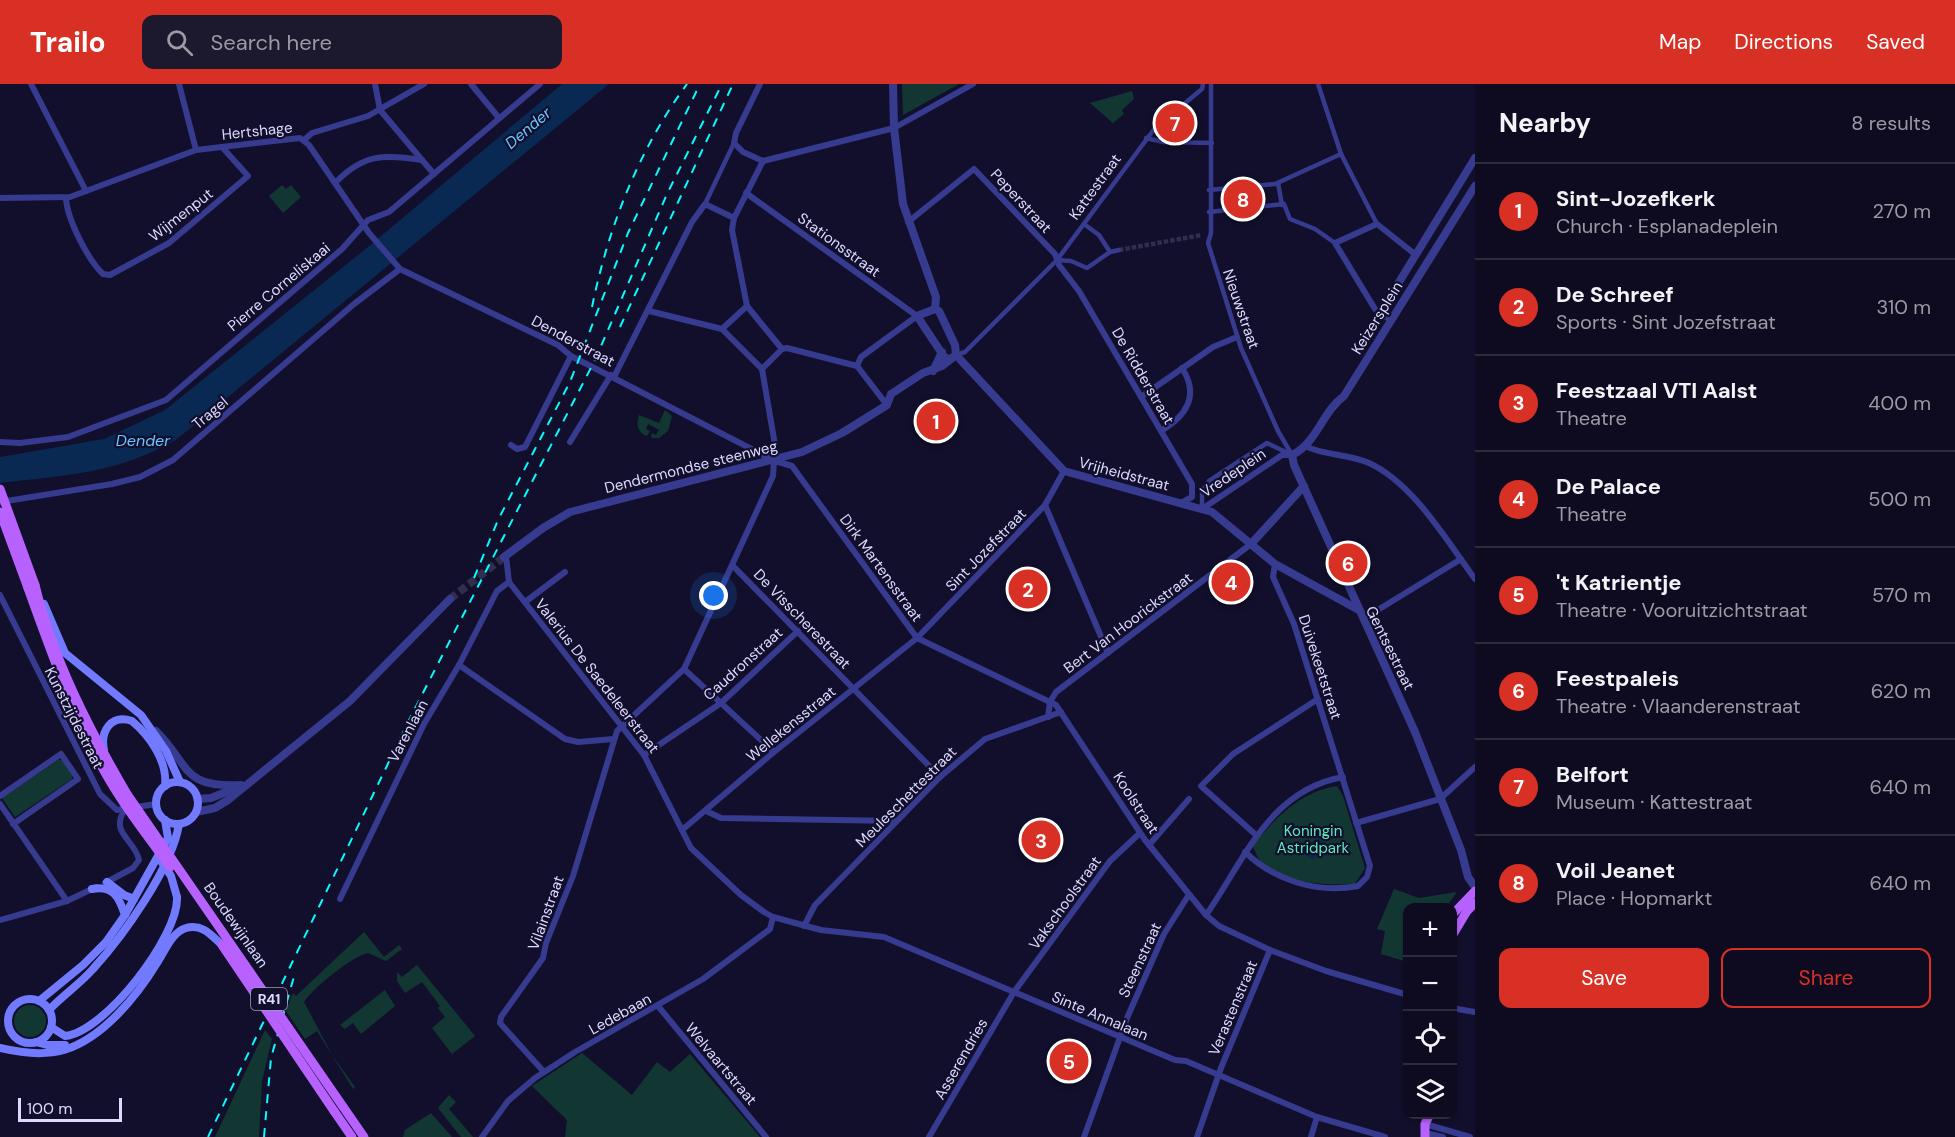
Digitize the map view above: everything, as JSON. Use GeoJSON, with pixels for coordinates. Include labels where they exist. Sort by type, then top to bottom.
{"type":"FeatureCollection","features":[{"type":"Feature","properties":{"kind":"main road","name":"R41"},"geometry":{"type":"LineString","coordinates":[[0,489],[32,586]]}},
{"type":"Feature","properties":{"kind":"main road","name":"R41"},"geometry":{"type":"LineString","coordinates":[[0,512],[32,586]]}},
{"type":"Feature","properties":{"kind":"main road"},"geometry":{"type":"LineString","coordinates":[[32,586],[43,601],[57,640],[75,664],[126,702],[153,729],[180,782],[190,787],[197,799],[196,812],[189,820],[179,824],[165,820]]}},
{"type":"Feature","properties":{"kind":"main road","name":"Boudewijnlaan"},"geometry":{"type":"LineString","coordinates":[[32,586],[64,670],[88,725],[106,758],[150,829],[364,1137]]}},
{"type":"Feature","properties":{"kind":"main road","name":"Boudewijnlaan"},"geometry":{"type":"LineString","coordinates":[[32,586],[59,672],[89,742],[110,780],[171,876],[177,897],[171,925],[145,969],[124,993],[101,1016],[79,1031],[65,1036],[51,1027]]}},
{"type":"Feature","properties":{"kind":"main road","name":"Boudewijnlaan"},"geometry":{"type":"LineString","coordinates":[[106,758],[102,739],[104,731],[118,720],[126,719],[137,725],[160,757],[166,777],[165,786]]}},
{"type":"Feature","properties":{"kind":"main road"},"geometry":{"type":"LineString","coordinates":[[79,1042],[47,1046],[36,1042],[21,1041],[4,1020],[16,1004],[23,1000],[39,1000],[83,965],[106,942],[125,915],[168,838],[165,820],[158,812],[156,804],[158,794],[165,786],[180,782]]}},
{"type":"Feature","properties":{"kind":"main road"},"geometry":{"type":"LineString","coordinates":[[49,1010],[92,971],[132,920],[176,841],[179,824]]}},
{"type":"Feature","properties":{"kind":"main road","name":"Boudewijnlaan"},"geometry":{"type":"LineString","coordinates":[[153,847],[176,875],[352,1137]]}},
{"type":"Feature","properties":{"kind":"main road"},"geometry":{"type":"LineString","coordinates":[[107,882],[124,895],[134,899]]}},
{"type":"Feature","properties":{"kind":"main road"},"geometry":{"type":"LineString","coordinates":[[92,889],[105,888],[113,892],[125,915]]}},
{"type":"Feature","properties":{"kind":"main road"},"geometry":{"type":"LineString","coordinates":[[1457,910],[1475,891]]}},
{"type":"Feature","properties":{"kind":"main road"},"geometry":{"type":"LineString","coordinates":[[1457,928],[1475,903]]}},
{"type":"Feature","properties":{"kind":"main road","name":"Boudewijnlaan"},"geometry":{"type":"LineString","coordinates":[[79,1042],[112,1018],[135,995],[179,932],[186,928],[202,929],[222,945]]}},
{"type":"Feature","properties":{"kind":"main road"},"geometry":{"type":"LineString","coordinates":[[36,1042],[46,1036],[51,1027],[49,1010],[39,1000]]}},
{"type":"Feature","properties":{"kind":"main road"},"geometry":{"type":"LineString","coordinates":[[0,1032],[10,1030]]}},
{"type":"Feature","properties":{"kind":"main road"},"geometry":{"type":"LineString","coordinates":[[0,1048],[20,1052],[49,1053],[65,1050],[79,1042]]}},
{"type":"Feature","properties":{"kind":"street"},"geometry":{"type":"LineString","coordinates":[[31,84],[86,191]]}},
{"type":"Feature","properties":{"kind":"street"},"geometry":{"type":"LineString","coordinates":[[179,84],[196,150]]}},
{"type":"Feature","properties":{"kind":"street"},"geometry":{"type":"LineString","coordinates":[[375,84],[380,110],[434,174]]}},
{"type":"Feature","properties":{"kind":"street","name":"Hertshage"},"geometry":{"type":"LineString","coordinates":[[0,198],[66,198],[196,150],[289,138],[304,140],[312,133],[356,121],[380,110],[424,84]]}},
{"type":"Feature","properties":{"kind":"street"},"geometry":{"type":"LineString","coordinates":[[471,84],[499,118]]}},
{"type":"Feature","properties":{"kind":"street","name":"Pierre Corneliskaai"},"geometry":{"type":"LineString","coordinates":[[0,442],[20,443],[68,437],[166,400],[342,249],[363,225],[389,212],[540,84]]}},
{"type":"Feature","properties":{"kind":"street"},"geometry":{"type":"LineString","coordinates":[[570,442],[612,376],[649,311],[692,222],[705,204],[760,84]]}},
{"type":"Feature","properties":{"kind":"street"},"geometry":{"type":"LineString","coordinates":[[893,84],[894,128],[903,204],[936,297],[934,309]]}},
{"type":"Feature","properties":{"kind":"street"},"geometry":{"type":"LineString","coordinates":[[734,143],[743,152],[763,161],[894,128],[973,84]]}},
{"type":"Feature","properties":{"kind":"street","name":"Kattestraat"},"geometry":{"type":"LineString","coordinates":[[953,357],[965,352],[1057,260],[1146,138],[1202,89],[1203,84]]}},
{"type":"Feature","properties":{"kind":"street","name":"Nieuwstraat"},"geometry":{"type":"LineString","coordinates":[[1211,84],[1212,143],[1209,190],[1211,233],[1208,243],[1237,337],[1278,431],[1293,455]]}},
{"type":"Feature","properties":{"kind":"street"},"geometry":{"type":"LineString","coordinates":[[1318,84],[1341,154],[1377,224],[1416,255]]}},
{"type":"Feature","properties":{"kind":"street"},"geometry":{"type":"LineString","coordinates":[[1146,138],[1163,142],[1212,143]]}},
{"type":"Feature","properties":{"kind":"street","name":"Denderstraat"},"geometry":{"type":"LineString","coordinates":[[304,140],[363,225],[400,269],[558,345],[572,356],[775,461]]}},
{"type":"Feature","properties":{"kind":"street","name":"Wijmenput"},"geometry":{"type":"LineString","coordinates":[[66,198],[67,210],[92,262],[103,274],[108,275],[141,260],[169,243],[248,176],[222,147]]}},
{"type":"Feature","properties":{"kind":"street"},"geometry":{"type":"LineString","coordinates":[[1209,190],[1278,183],[1341,154]]}},
{"type":"Feature","properties":{"kind":"street"},"geometry":{"type":"LineString","coordinates":[[335,183],[357,164],[370,159],[388,157],[422,160]]}},
{"type":"Feature","properties":{"kind":"street","name":"Keizersplein"},"geometry":{"type":"LineString","coordinates":[[1388,318],[1382,310],[1475,158]]}},
{"type":"Feature","properties":{"kind":"street"},"geometry":{"type":"LineString","coordinates":[[763,161],[734,218],[732,230],[747,306],[782,349]]}},
{"type":"Feature","properties":{"kind":"street","name":"Peperstraat"},"geometry":{"type":"LineString","coordinates":[[908,222],[974,169],[1055,254],[1057,260]]}},
{"type":"Feature","properties":{"kind":"street"},"geometry":{"type":"LineString","coordinates":[[1278,183],[1282,205],[1290,219],[1315,229],[1335,243],[1375,309],[1388,318]]}},
{"type":"Feature","properties":{"kind":"street","name":"Keizersplein"},"geometry":{"type":"LineString","coordinates":[[1293,455],[1306,446],[1333,404],[1344,396],[1388,318],[1475,186]]}},
{"type":"Feature","properties":{"kind":"street","name":"Stationsstraat"},"geometry":{"type":"LineString","coordinates":[[746,193],[917,316]]}},
{"type":"Feature","properties":{"kind":"street"},"geometry":{"type":"LineString","coordinates":[[705,204],[734,218]]}},
{"type":"Feature","properties":{"kind":"street"},"geometry":{"type":"LineString","coordinates":[[1209,212],[1282,205]]}},
{"type":"Feature","properties":{"kind":"street"},"geometry":{"type":"LineString","coordinates":[[1084,224],[1099,235],[1110,252]]}},
{"type":"Feature","properties":{"kind":"street"},"geometry":{"type":"LineString","coordinates":[[1335,243],[1377,224]]}},
{"type":"Feature","properties":{"kind":"street"},"geometry":{"type":"LineString","coordinates":[[1202,235],[1211,233]]}},
{"type":"Feature","properties":{"kind":"street"},"geometry":{"type":"LineString","coordinates":[[1057,260],[1071,261],[1087,268],[1110,252],[1119,250]]}},
{"type":"Feature","properties":{"kind":"street","name":"De Ridderstraat"},"geometry":{"type":"LineString","coordinates":[[1057,260],[1079,291],[1193,486],[1192,497],[1181,503]]}},
{"type":"Feature","properties":{"kind":"street","name":"Tragel"},"geometry":{"type":"LineString","coordinates":[[0,502],[112,484],[155,470],[173,460],[354,304],[400,269]]}},
{"type":"Feature","properties":{"kind":"street"},"geometry":{"type":"LineString","coordinates":[[722,330],[747,306]]}},
{"type":"Feature","properties":{"kind":"street"},"geometry":{"type":"LineString","coordinates":[[857,366],[861,357],[917,316],[934,309],[939,311],[955,345],[953,357]]}},
{"type":"Feature","properties":{"kind":"street"},"geometry":{"type":"LineString","coordinates":[[459,665],[565,739],[578,742],[614,739],[621,726],[684,669],[773,476],[776,446],[762,369],[722,330],[649,311]]}},
{"type":"Feature","properties":{"kind":"street","name":"Vrijheidstraat"},"geometry":{"type":"LineString","coordinates":[[917,316],[922,328],[933,338],[945,358],[953,357],[1064,471],[1202,508],[1221,517],[1251,544]]}},
{"type":"Feature","properties":{"kind":"street"},"geometry":{"type":"LineString","coordinates":[[1141,397],[1214,347],[1237,337]]}},
{"type":"Feature","properties":{"kind":"street"},"geometry":{"type":"LineString","coordinates":[[762,369],[782,349],[787,348],[857,366],[887,405]]}},
{"type":"Feature","properties":{"kind":"street"},"geometry":{"type":"LineString","coordinates":[[933,371],[942,352]]}},
{"type":"Feature","properties":{"kind":"street"},"geometry":{"type":"LineString","coordinates":[[511,446],[517,449],[525,447],[572,356]]}},
{"type":"Feature","properties":{"kind":"street","name":"Dendermondse steenweg"},"geometry":{"type":"LineString","coordinates":[[505,557],[543,528],[570,512],[775,461],[829,440],[887,405],[891,394],[953,357]]}},
{"type":"Feature","properties":{"kind":"street"},"geometry":{"type":"LineString","coordinates":[[1161,431],[1179,420],[1189,403],[1190,384],[1182,368]]}},
{"type":"Feature","properties":{"kind":"street","name":"Vredeplein"},"geometry":{"type":"LineString","coordinates":[[1202,508],[1203,491],[1209,481],[1267,443],[1293,455]]}},
{"type":"Feature","properties":{"kind":"street"},"geometry":{"type":"LineString","coordinates":[[1306,446],[1315,451],[1352,456],[1382,469],[1406,489],[1475,579]]}},
{"type":"Feature","properties":{"kind":"street","name":"Vredeplein"},"geometry":{"type":"LineString","coordinates":[[1202,508],[1282,455],[1293,455]]}},
{"type":"Feature","properties":{"kind":"street"},"geometry":{"type":"LineString","coordinates":[[1293,455],[1357,609]]}},
{"type":"Feature","properties":{"kind":"street","name":"Dirk Martensstraat"},"geometry":{"type":"LineString","coordinates":[[775,461],[792,466],[917,638],[1050,702]]}},
{"type":"Feature","properties":{"kind":"street","name":"Sint Jozefstraat"},"geometry":{"type":"LineString","coordinates":[[917,638],[1046,506],[1064,471]]}},
{"type":"Feature","properties":{"kind":"street"},"geometry":{"type":"LineString","coordinates":[[1251,544],[1304,486]]}},
{"type":"Feature","properties":{"kind":"street"},"geometry":{"type":"LineString","coordinates":[[1046,506],[1108,653]]}},
{"type":"Feature","properties":{"kind":"street","name":"Gentsestraat"},"geometry":{"type":"LineString","coordinates":[[1251,544],[1275,564],[1357,609],[1415,732],[1461,850],[1468,877],[1475,887]]}},
{"type":"Feature","properties":{"kind":"street","name":"Bert Van Hoorickstraat"},"geometry":{"type":"LineString","coordinates":[[1050,702],[1056,692],[1251,544]]}},
{"type":"Feature","properties":{"kind":"street"},"geometry":{"type":"LineString","coordinates":[[505,557],[509,582]]}},
{"type":"Feature","properties":{"kind":"street"},"geometry":{"type":"LineString","coordinates":[[1363,620],[1461,559]]}},
{"type":"Feature","properties":{"kind":"street","name":"Duivekeetstraat"},"geometry":{"type":"LineString","coordinates":[[1245,852],[1265,869],[1287,880],[1316,886],[1358,886],[1367,877],[1370,866],[1294,624],[1274,577],[1275,564]]}},
{"type":"Feature","properties":{"kind":"street","name":"De Visscherestraat"},"geometry":{"type":"LineString","coordinates":[[733,566],[940,777]]}},
{"type":"Feature","properties":{"kind":"street"},"geometry":{"type":"LineString","coordinates":[[525,602],[565,572]]}},
{"type":"Feature","properties":{"kind":"street","name":"Valerius De Saedeleerstraat"},"geometry":{"type":"LineString","coordinates":[[509,582],[644,755],[691,848],[741,895],[773,917],[804,926]]}},
{"type":"Feature","properties":{"kind":"street","name":"Varenlaan"},"geometry":{"type":"LineString","coordinates":[[340,899],[424,724],[459,665],[496,591],[509,582]]}},
{"type":"Feature","properties":{"kind":"street","name":"Kunstzijdestraat"},"geometry":{"type":"LineString","coordinates":[[0,595],[100,794],[117,810],[124,811]]}},
{"type":"Feature","properties":{"kind":"street"},"geometry":{"type":"LineString","coordinates":[[196,812],[219,806],[350,701],[450,599]]}},
{"type":"Feature","properties":{"kind":"street","name":"Caudronstraat"},"geometry":{"type":"LineString","coordinates":[[644,755],[721,703],[798,632]]}},
{"type":"Feature","properties":{"kind":"street","name":"Wellekensstraat"},"geometry":{"type":"LineString","coordinates":[[682,830],[774,752],[917,638]]}},
{"type":"Feature","properties":{"kind":"street"},"geometry":{"type":"LineString","coordinates":[[684,669],[774,752]]}},
{"type":"Feature","properties":{"kind":"street"},"geometry":{"type":"LineString","coordinates":[[1256,835],[1201,786],[1233,754],[1318,699]]}},
{"type":"Feature","properties":{"kind":"street"},"geometry":{"type":"LineString","coordinates":[[1048,717],[1050,702]]}},
{"type":"Feature","properties":{"kind":"street","name":"Koolstraat"},"geometry":{"type":"LineString","coordinates":[[1050,702],[1061,712],[1149,845],[1188,896],[1219,926],[1270,950],[1326,971],[1403,994]]}},
{"type":"Feature","properties":{"kind":"street","name":"Meuleschettestraat"},"geometry":{"type":"LineString","coordinates":[[804,926],[815,905],[896,821],[940,777],[985,739],[1061,712]]}},
{"type":"Feature","properties":{"kind":"street"},"geometry":{"type":"LineString","coordinates":[[153,729],[168,745],[182,766],[197,780],[221,786],[241,785]]}},
{"type":"Feature","properties":{"kind":"street","name":"Vilainstraat"},"geometry":{"type":"LineString","coordinates":[[544,1072],[500,1023],[501,1017],[543,958],[594,810],[614,739]]}},
{"type":"Feature","properties":{"kind":"street"},"geometry":{"type":"LineString","coordinates":[[0,796],[61,754],[78,779],[13,824]]}},
{"type":"Feature","properties":{"kind":"street"},"geometry":{"type":"LineString","coordinates":[[1356,823],[1440,799],[1475,767]]}},
{"type":"Feature","properties":{"kind":"street"},"geometry":{"type":"LineString","coordinates":[[197,799],[211,798],[256,777]]}},
{"type":"Feature","properties":{"kind":"street"},"geometry":{"type":"LineString","coordinates":[[1206,915],[1256,835],[1287,802],[1298,794],[1329,780],[1343,777]]}},
{"type":"Feature","properties":{"kind":"street"},"geometry":{"type":"LineString","coordinates":[[1149,845],[1189,799]]}},
{"type":"Feature","properties":{"kind":"street"},"geometry":{"type":"LineString","coordinates":[[0,804],[66,901]]}},
{"type":"Feature","properties":{"kind":"street"},"geometry":{"type":"LineString","coordinates":[[0,920],[66,901],[133,868],[139,860],[138,854],[119,826],[118,820],[124,811],[138,806],[156,804]]}},
{"type":"Feature","properties":{"kind":"street"},"geometry":{"type":"LineString","coordinates":[[706,811],[721,818],[896,821]]}},
{"type":"Feature","properties":{"kind":"street","name":"Vakschoolstraat"},"geometry":{"type":"LineString","coordinates":[[1014,992],[1110,861],[1140,833]]}},
{"type":"Feature","properties":{"kind":"street","name":"Steenstraat"},"geometry":{"type":"LineString","coordinates":[[1084,1137],[1120,1038],[1164,934],[1188,896]]}},
{"type":"Feature","properties":{"kind":"street","name":"Ledebaan"},"geometry":{"type":"LineString","coordinates":[[482,1137],[515,1093],[575,1052],[703,979],[770,929],[773,917]]}},
{"type":"Feature","properties":{"kind":"street","name":"Sinte Annalaan"},"geometry":{"type":"LineString","coordinates":[[804,926],[884,937],[1120,1038],[1317,1116],[1385,1137]]}},
{"type":"Feature","properties":{"kind":"street","name":"Verastenstraat"},"geometry":{"type":"LineString","coordinates":[[1197,1137],[1270,950]]}},
{"type":"Feature","properties":{"kind":"street","name":"Asserendries"},"geometry":{"type":"LineString","coordinates":[[929,1137],[1014,992]]}},
{"type":"Feature","properties":{"kind":"street","name":"Welvaartstraat"},"geometry":{"type":"LineString","coordinates":[[658,1006],[766,1137]]}},
{"type":"Feature","properties":{"kind":"street"},"geometry":{"type":"LineString","coordinates":[[1457,1009],[1475,1012]]}},
{"type":"Feature","properties":{"kind":"street"},"geometry":{"type":"LineString","coordinates":[[1311,1137],[1317,1116]]}},
{"type":"Feature","properties":{"kind":"street"},"geometry":{"type":"LineString","coordinates":[[1425,1131],[1443,1137]]}},
{"type":"Feature","properties":{"kind":"street"},"geometry":{"type":"LineString","coordinates":[[1425,1131],[1470,1137]]}},
{"type":"Feature","properties":{"kind":"green space"},"geometry":{"type":"Polygon","coordinates":[[[902,84],[959,84],[903,115],[902,84]]]}},
{"type":"Feature","properties":{"kind":"green space"},"geometry":{"type":"Polygon","coordinates":[[[1132,91],[1134,99],[1122,110],[1124,114],[1113,123],[1090,103],[1132,91]]]}},
{"type":"Feature","properties":{"kind":"green space"},"geometry":{"type":"Polygon","coordinates":[[[282,185],[286,189],[291,185],[301,197],[283,213],[269,196],[282,185]]]}},
{"type":"Feature","properties":{"kind":"green space"},"geometry":{"type":"Polygon","coordinates":[[[665,410],[672,416],[668,431],[659,438],[651,438],[652,433],[656,435],[659,430],[648,424],[646,429],[650,431],[647,436],[641,433],[638,424],[639,415],[659,423],[665,410]]]}},
{"type":"Feature","properties":{"kind":"green space"},"geometry":{"type":"Polygon","coordinates":[[[58,760],[62,760],[72,775],[72,779],[15,817],[2,798],[58,760]]]}},
{"type":"Feature","properties":{"kind":"green space","name":"Koningin Astridpark"},"geometry":{"type":"Polygon","coordinates":[[[1337,786],[1343,796],[1365,868],[1355,884],[1306,882],[1293,879],[1270,869],[1258,859],[1252,846],[1279,816],[1311,794],[1337,786]]]}},
{"type":"Feature","properties":{"kind":"green space"},"geometry":{"type":"Polygon","coordinates":[[[1394,889],[1419,898],[1457,892],[1449,903],[1403,903],[1403,961],[1381,954],[1385,931],[1377,929],[1394,889]]]}},
{"type":"Feature","properties":{"kind":"green space"},"geometry":{"type":"Polygon","coordinates":[[[364,932],[384,957],[399,945],[402,949],[386,961],[368,953],[361,955],[324,981],[304,1002],[332,1055],[355,1087],[353,1089],[317,1031],[305,1039],[286,1011],[293,993],[296,996],[364,932]]]}},
{"type":"Feature","properties":{"kind":"green space"},"geometry":{"type":"Polygon","coordinates":[[[417,965],[475,1036],[452,1054],[432,1028],[445,1017],[438,1008],[440,1006],[422,982],[405,993],[397,981],[397,972],[402,977],[417,965]]]}},
{"type":"Feature","properties":{"kind":"green space"},"geometry":{"type":"Polygon","coordinates":[[[385,990],[395,1006],[361,1034],[353,1023],[345,1029],[340,1025],[385,990]]]}},
{"type":"Feature","properties":{"kind":"green space"},"geometry":{"type":"Polygon","coordinates":[[[30,1005],[42,1009],[46,1021],[42,1033],[30,1037],[18,1033],[14,1021],[18,1009],[30,1005]]]}},
{"type":"Feature","properties":{"kind":"green space"},"geometry":{"type":"Polygon","coordinates":[[[265,1030],[272,1039],[262,1081],[259,1137],[215,1137],[265,1030]]]}},
{"type":"Feature","properties":{"kind":"green space"},"geometry":{"type":"Polygon","coordinates":[[[582,1053],[632,1095],[657,1062],[670,1072],[690,1054],[760,1137],[565,1137],[567,1120],[532,1086],[582,1053]]]}},
{"type":"Feature","properties":{"kind":"green space"},"geometry":{"type":"Polygon","coordinates":[[[449,1095],[456,1102],[449,1109],[473,1137],[461,1137],[438,1108],[449,1095]]]}},
{"type":"Feature","properties":{"kind":"green space"},"geometry":{"type":"Polygon","coordinates":[[[431,1113],[452,1137],[403,1137],[405,1130],[431,1113]]]}},
{"type":"Feature","properties":{"kind":"water","name":"Dender"},"geometry":{"type":"Polygon","coordinates":[[[562,84],[609,84],[177,439],[134,460],[112,466],[69,475],[0,483],[0,457],[104,439],[165,410],[368,247],[562,84]]]}},
{"type":"Feature","properties":{"kind":"water"},"geometry":{"type":"Polygon","coordinates":[[[1319,838],[1328,847],[1329,856],[1321,855],[1312,860],[1303,852],[1305,846],[1319,838]]]}},
{"type":"Feature","properties":{"kind":"tunnel"},"geometry":{"type":"LineString","coordinates":[[1119,250],[1202,235]]}},
{"type":"Feature","properties":{"kind":"tunnel"},"geometry":{"type":"LineString","coordinates":[[450,599],[504,557]]}},
{"type":"Feature","properties":{"kind":"railway"},"geometry":{"type":"LineString","coordinates":[[592,307],[607,248],[628,190],[654,135],[687,84]]}},
{"type":"Feature","properties":{"kind":"railway"},"geometry":{"type":"LineString","coordinates":[[474,578],[498,520],[570,382],[628,233],[700,84]]}},
{"type":"Feature","properties":{"kind":"railway"},"geometry":{"type":"LineString","coordinates":[[208,1137],[410,718],[595,360],[667,194],[722,84]]}},
{"type":"Feature","properties":{"kind":"railway"},"geometry":{"type":"LineString","coordinates":[[620,327],[733,84]]}},
{"type":"Feature","properties":{"kind":"railway"},"geometry":{"type":"LineString","coordinates":[[264,1137],[271,1058],[295,973]]}},
{"type":"Feature","properties":{"kind":"place","name":"Belfort"},"geometry":{"type":"Point","coordinates":[1175,123]}},
{"type":"Feature","properties":{"kind":"place","name":"Voil Jeanet"},"geometry":{"type":"Point","coordinates":[1243,199]}},
{"type":"Feature","properties":{"kind":"place","name":"Sint-Jozefkerk"},"geometry":{"type":"Point","coordinates":[936,421]}},
{"type":"Feature","properties":{"kind":"place","name":"Feestpaleis"},"geometry":{"type":"Point","coordinates":[1348,563]}},
{"type":"Feature","properties":{"kind":"place","name":"De Palace"},"geometry":{"type":"Point","coordinates":[1231,582]}},
{"type":"Feature","properties":{"kind":"place","name":"De Schreef"},"geometry":{"type":"Point","coordinates":[1028,589]}},
{"type":"Feature","properties":{"kind":"place","name":"Feestzaal VTI Aalst"},"geometry":{"type":"Point","coordinates":[1041,840]}},
{"type":"Feature","properties":{"kind":"place","name":"'t Katrientje"},"geometry":{"type":"Point","coordinates":[1069,1061]}}]}
